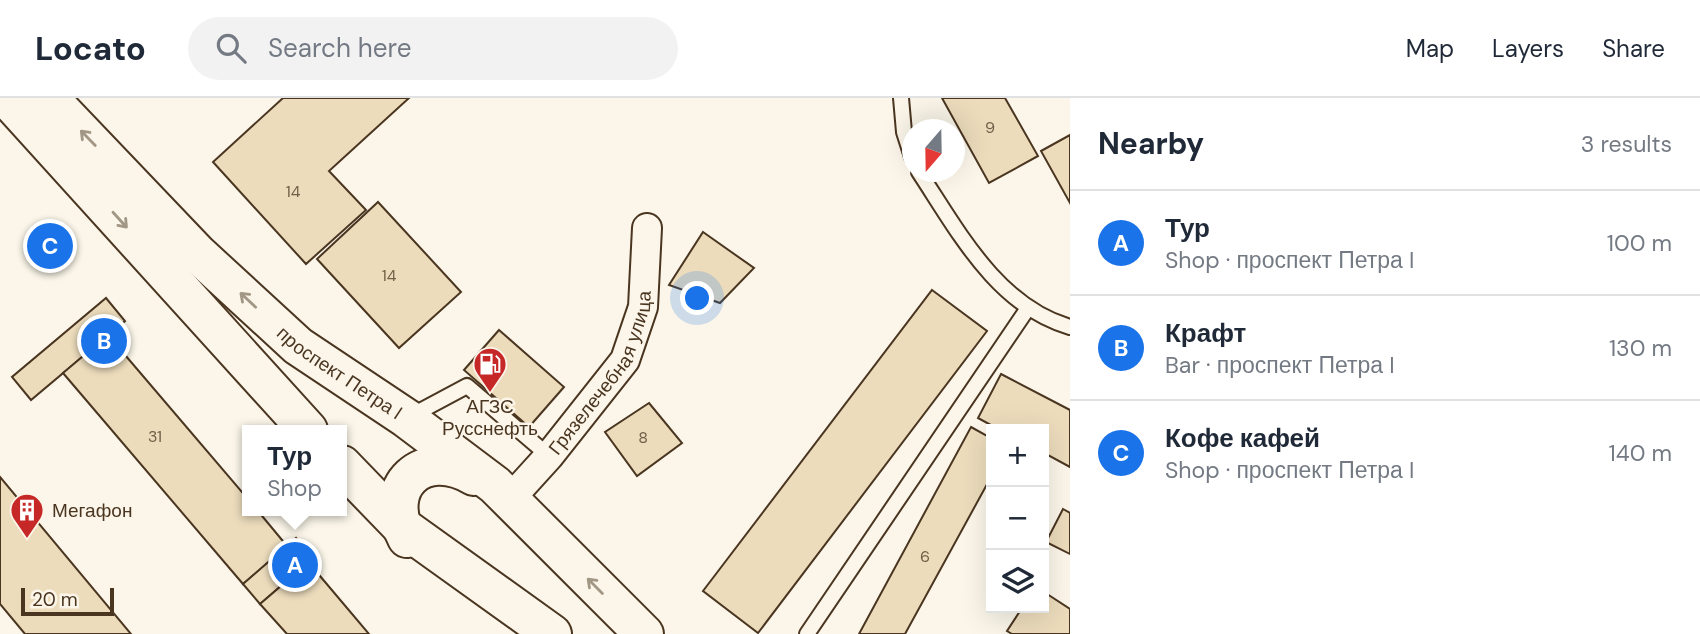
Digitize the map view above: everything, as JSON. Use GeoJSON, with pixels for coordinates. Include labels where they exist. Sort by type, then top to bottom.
{"type":"FeatureCollection","features":[{"type":"Feature","properties":{"kind":"main road"},"geometry":{"type":"LineString","coordinates":[[6,98],[303,425]]}},
{"type":"Feature","properties":{"kind":"main road","name":"проспект Петра I"},"geometry":{"type":"LineString","coordinates":[[49,98],[198,254],[298,346],[406,418],[502,492],[644,634]]}},
{"type":"Feature","properties":{"kind":"main road"},"geometry":{"type":"LineString","coordinates":[[260,380],[292,425]]}},
{"type":"Feature","properties":{"kind":"main road"},"geometry":{"type":"LineString","coordinates":[[417,558],[400,525],[402,491],[418,470],[444,464],[502,492]]}},
{"type":"Feature","properties":{"kind":"main road"},"geometry":{"type":"LineString","coordinates":[[347,470],[400,525],[552,634]]}},
{"type":"Feature","properties":{"kind":"main road"},"geometry":{"type":"LineString","coordinates":[[347,489],[387,534],[524,634]]}},
{"type":"Feature","properties":{"kind":"street","name":"Грязелечебная улица"},"geometry":{"type":"LineString","coordinates":[[502,492],[549,456],[625,360],[643,307],[647,229]]}},
{"type":"Feature","properties":{"kind":"lane"},"geometry":{"type":"LineString","coordinates":[[901,98],[903,119]]}},
{"type":"Feature","properties":{"kind":"lane"},"geometry":{"type":"LineString","coordinates":[[926,182],[988,272],[1028,308],[1070,327]]}},
{"type":"Feature","properties":{"kind":"lane"},"geometry":{"type":"LineString","coordinates":[[807,634],[1028,308]]}},
{"type":"Feature","properties":{"kind":"lane"},"geometry":{"type":"LineString","coordinates":[[406,418],[467,386],[549,456]]}},
{"type":"Feature","properties":{"kind":"building"},"geometry":{"type":"Polygon","coordinates":[[[283,98],[409,98],[329,171],[366,210],[306,264],[213,162],[283,98]]]}},
{"type":"Feature","properties":{"kind":"building"},"geometry":{"type":"Polygon","coordinates":[[[942,98],[1005,98],[1038,156],[989,183],[965,140],[965,119],[954,119],[942,98]]]}},
{"type":"Feature","properties":{"kind":"building"},"geometry":{"type":"Polygon","coordinates":[[[1070,135],[1070,203],[1041,151],[1070,135]]]}},
{"type":"Feature","properties":{"kind":"building"},"geometry":{"type":"Polygon","coordinates":[[[378,202],[461,292],[399,348],[317,259],[378,202]]]}},
{"type":"Feature","properties":{"kind":"building"},"geometry":{"type":"Polygon","coordinates":[[[703,232],[754,268],[720,303],[669,285],[703,232]]]}},
{"type":"Feature","properties":{"kind":"building"},"geometry":{"type":"Polygon","coordinates":[[[932,290],[987,331],[758,633],[703,591],[932,290]]]}},
{"type":"Feature","properties":{"kind":"building"},"geometry":{"type":"Polygon","coordinates":[[[106,298],[125,321],[31,400],[12,377],[106,298]]]}},
{"type":"Feature","properties":{"kind":"building"},"geometry":{"type":"Polygon","coordinates":[[[499,330],[564,387],[529,427],[464,370],[499,330]]]}},
{"type":"Feature","properties":{"kind":"building"},"geometry":{"type":"Polygon","coordinates":[[[108,335],[242,492],[242,516],[262,516],[287,546],[243,584],[63,373],[108,335]]]}},
{"type":"Feature","properties":{"kind":"building"},"geometry":{"type":"Polygon","coordinates":[[[1001,374],[1070,410],[1070,467],[1049,456],[1049,424],[989,424],[978,418],[1001,374]]]}},
{"type":"Feature","properties":{"kind":"building"},"geometry":{"type":"Polygon","coordinates":[[[649,403],[682,443],[637,476],[605,432],[649,403]]]}},
{"type":"Feature","properties":{"kind":"building"},"geometry":{"type":"Polygon","coordinates":[[[971,427],[986,435],[986,486],[905,634],[859,634],[971,427]]]}},
{"type":"Feature","properties":{"kind":"building","name":"Мегафон"},"geometry":{"type":"Polygon","coordinates":[[[0,477],[131,634],[25,634],[0,604],[0,477]]]}},
{"type":"Feature","properties":{"kind":"building"},"geometry":{"type":"Polygon","coordinates":[[[1063,509],[1070,513],[1070,554],[1049,544],[1049,536],[1063,509]]]}},
{"type":"Feature","properties":{"kind":"building"},"geometry":{"type":"Polygon","coordinates":[[[296,538],[313,558],[260,604],[243,584],[296,538]]]}},
{"type":"Feature","properties":{"kind":"building"},"geometry":{"type":"Polygon","coordinates":[[[309,562],[369,634],[287,634],[260,604],[309,562]]]}},
{"type":"Feature","properties":{"kind":"building"},"geometry":{"type":"Polygon","coordinates":[[[1049,595],[1070,609],[1070,634],[1012,634],[1007,631],[1019,613],[1049,613],[1049,595]]]}},
{"type":"Feature","properties":{"kind":"place","name":"Кофе кафей"},"geometry":{"type":"Point","coordinates":[50,246]}},
{"type":"Feature","properties":{"kind":"place","name":"Крафт"},"geometry":{"type":"Point","coordinates":[104,341]}},
{"type":"Feature","properties":{"kind":"place","name":"АГЗС Русснефть"},"geometry":{"type":"Point","coordinates":[490,394]}},
{"type":"Feature","properties":{"kind":"place","name":"Мегафон"},"geometry":{"type":"Point","coordinates":[27,540]}},
{"type":"Feature","properties":{"kind":"place","name":"Тур"},"geometry":{"type":"Point","coordinates":[295,565]}}]}
